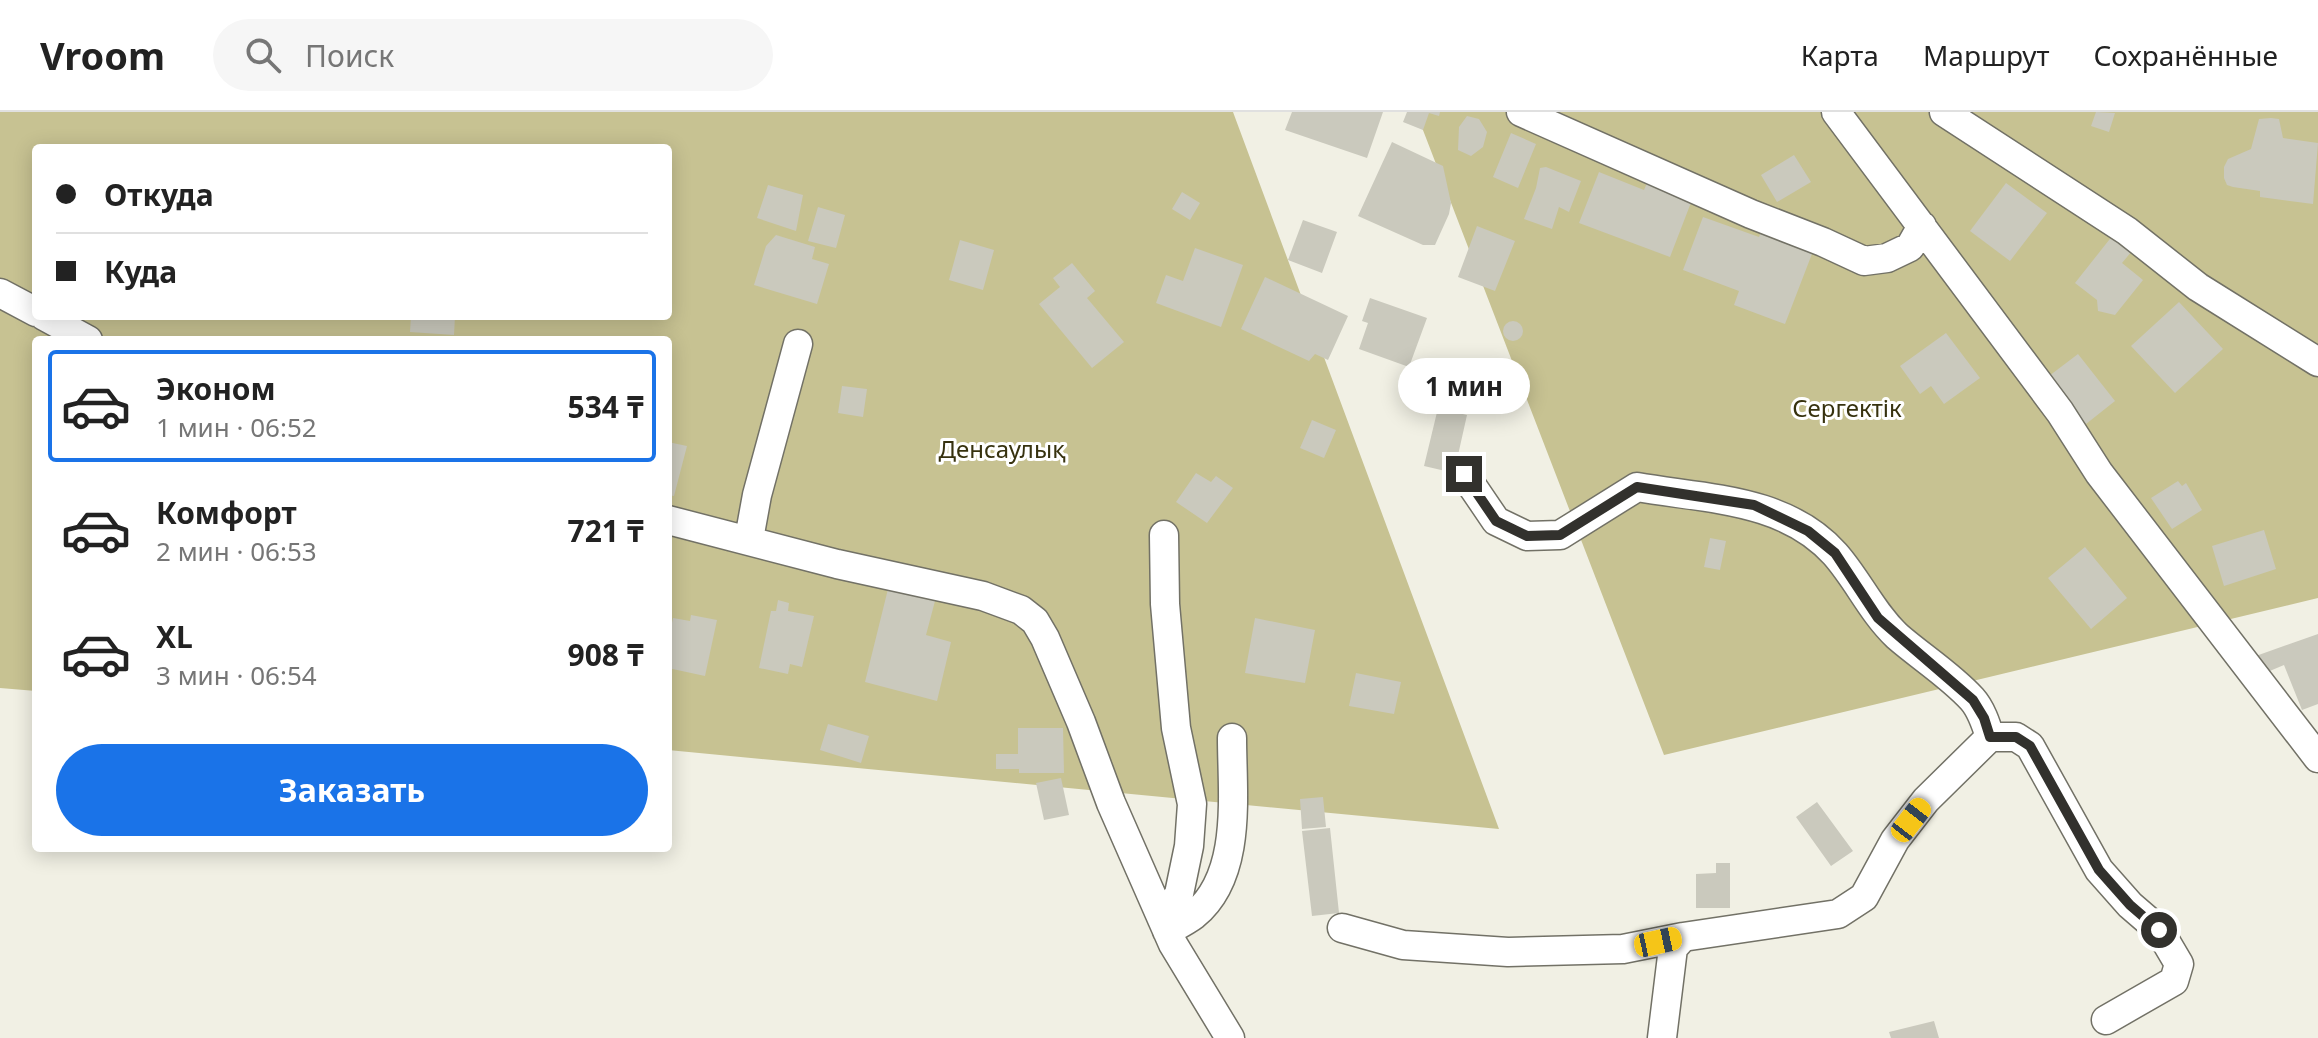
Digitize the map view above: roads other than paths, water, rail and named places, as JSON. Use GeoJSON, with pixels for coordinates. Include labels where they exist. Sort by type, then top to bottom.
{"type":"FeatureCollection","features":[{"type":"Feature","properties":{"kind":"street"},"geometry":{"type":"LineString","coordinates":[[1521,112],[1864,261],[1887,258],[1910,247],[1922,226]]}},
{"type":"Feature","properties":{"kind":"street"},"geometry":{"type":"LineString","coordinates":[[1836,112],[2060,412],[2099,473],[2318,758]]}},
{"type":"Feature","properties":{"kind":"street"},"geometry":{"type":"LineString","coordinates":[[1944,112],[2127,231],[2198,287],[2318,362]]}},
{"type":"Feature","properties":{"kind":"street"},"geometry":{"type":"LineString","coordinates":[[0,293],[32,310]]}},
{"type":"Feature","properties":{"kind":"street"},"geometry":{"type":"LineString","coordinates":[[51,320],[81,336]]}},
{"type":"Feature","properties":{"kind":"street"},"geometry":{"type":"LineString","coordinates":[[749,539],[757,495],[798,344]]}},
{"type":"Feature","properties":{"kind":"street"},"geometry":{"type":"LineString","coordinates":[[1464,474],[1496,521],[1527,536],[1560,535],[1637,487],[1754,505],[1808,531],[1835,553],[1878,618],[1973,700],[1984,718],[1990,737]]}},
{"type":"Feature","properties":{"kind":"street"},"geometry":{"type":"LineString","coordinates":[[672,521],[837,564],[983,596],[1021,610],[1035,621],[1081,722],[1111,803],[1164,925],[1230,1038]]}},
{"type":"Feature","properties":{"kind":"street"},"geometry":{"type":"LineString","coordinates":[[1164,535],[1165,604],[1176,728],[1192,804],[1189,846],[1179,894],[1164,925]]}},
{"type":"Feature","properties":{"kind":"street"},"geometry":{"type":"LineString","coordinates":[[1342,928],[1403,945],[1451,950],[1567,952],[1637,947],[1683,937],[1838,914],[1864,897],[1895,840],[1926,800],[1990,737],[2016,737],[2030,746],[2094,863],[2130,905],[2159,930],[2179,964],[2174,981],[2106,1020]]}},
{"type":"Feature","properties":{"kind":"street"},"geometry":{"type":"LineString","coordinates":[[1164,925],[1195,915],[1213,891],[1227,859],[1234,814],[1232,738]]}},
{"type":"Feature","properties":{"kind":"street"},"geometry":{"type":"LineString","coordinates":[[1662,1038],[1673,948],[1683,937]]}},
{"type":"Feature","properties":{"kind":"street"},"geometry":{"type":"LineString","coordinates":[[1637,947],[1670,965]]}},
{"type":"Feature","properties":{"kind":"park label","name":"Сергектік"},"geometry":{"type":"Point","coordinates":[1847,407]}},
{"type":"Feature","properties":{"kind":"park label","name":"Денсаулық"},"geometry":{"type":"Point","coordinates":[1002,448]}}]}
